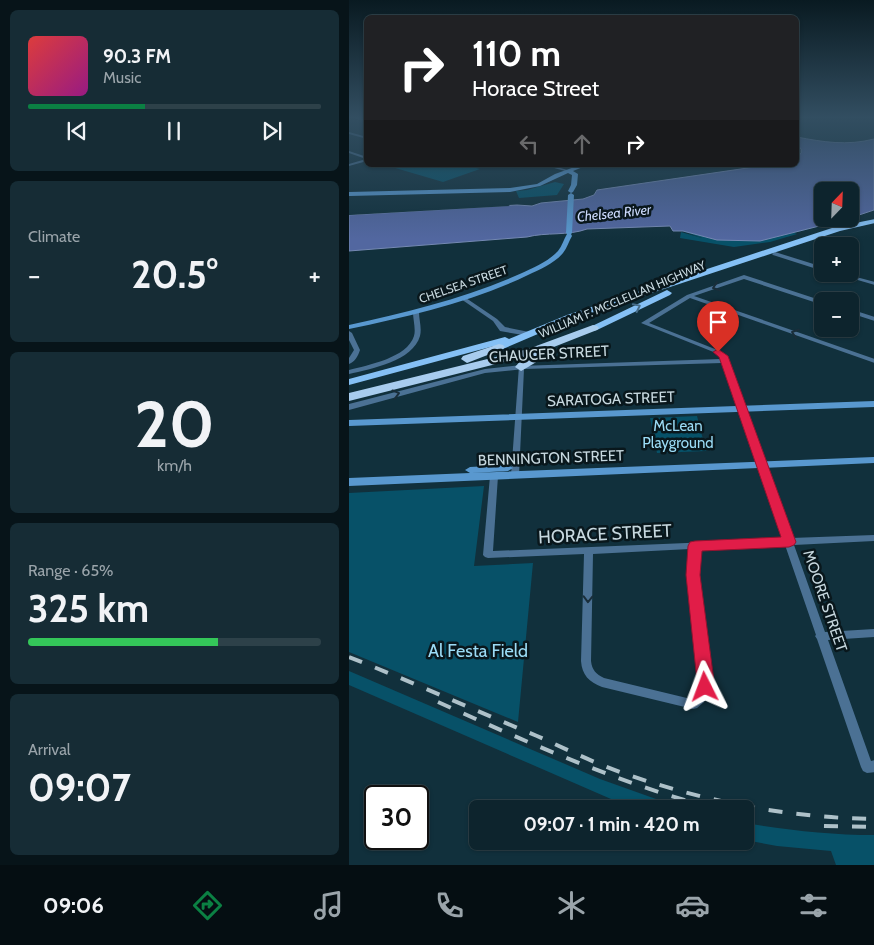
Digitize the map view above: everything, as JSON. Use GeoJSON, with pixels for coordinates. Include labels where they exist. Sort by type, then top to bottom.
{"type":"FeatureCollection","features":[{"type":"Feature","properties":{"kind":"highway","name":"WILLIAM F. MCCLELLAN HIGHWAY"},"geometry":{"type":"LineString","coordinates":[[349,382],[500,344],[575,316],[770,251],[845,227],[874,221]]}},
{"type":"Feature","properties":{"kind":"highway","name":"WILLIAM F. MCCLELLAN HIGHWAY"},"geometry":{"type":"LineString","coordinates":[[349,396],[555,343],[593,328],[677,289],[775,254],[874,225]]}},
{"type":"Feature","properties":{"kind":"highway"},"geometry":{"type":"LineString","coordinates":[[521,367],[527,361],[571,342],[593,328]]}},
{"type":"Feature","properties":{"kind":"highway"},"geometry":{"type":"LineString","coordinates":[[349,390],[441,367],[500,344]]}},
{"type":"Feature","properties":{"kind":"main road"},"geometry":{"type":"LineString","coordinates":[[489,190],[525,186],[568,177],[582,167]]}},
{"type":"Feature","properties":{"kind":"main road"},"geometry":{"type":"LineString","coordinates":[[349,194],[519,189],[568,177]]}},
{"type":"Feature","properties":{"kind":"main road","name":"CHELSEA STREET"},"geometry":{"type":"LineString","coordinates":[[349,327],[415,312],[463,298],[504,283],[543,265],[561,252],[569,236],[571,193],[568,177]]}},
{"type":"Feature","properties":{"kind":"main road","name":"SARATOGA STREET"},"geometry":{"type":"LineString","coordinates":[[349,423],[874,404]]}},
{"type":"Feature","properties":{"kind":"main road","name":"BENNINGTON STREET"},"geometry":{"type":"LineString","coordinates":[[349,475],[515,471],[759,461],[874,453]]}},
{"type":"Feature","properties":{"kind":"main road","name":"BENNINGTON STREET"},"geometry":{"type":"LineString","coordinates":[[759,461],[874,460]]}},
{"type":"Feature","properties":{"kind":"main road","name":"BENNINGTON STREET"},"geometry":{"type":"LineString","coordinates":[[349,482],[494,476],[515,471]]}},
{"type":"Feature","properties":{"kind":"street"},"geometry":{"type":"LineString","coordinates":[[349,164],[364,160]]}},
{"type":"Feature","properties":{"kind":"street"},"geometry":{"type":"LineString","coordinates":[[549,167],[568,177]]}},
{"type":"Feature","properties":{"kind":"street"},"geometry":{"type":"LineString","coordinates":[[775,254],[814,266]]}},
{"type":"Feature","properties":{"kind":"street"},"geometry":{"type":"LineString","coordinates":[[725,361],[718,352],[644,323],[689,296],[744,278],[814,300]]}},
{"type":"Feature","properties":{"kind":"street"},"geometry":{"type":"LineString","coordinates":[[859,280],[874,284]]}},
{"type":"Feature","properties":{"kind":"street"},"geometry":{"type":"LineString","coordinates":[[689,296],[874,361]]}},
{"type":"Feature","properties":{"kind":"street"},"geometry":{"type":"LineString","coordinates":[[463,298],[497,322],[503,329],[529,334]]}},
{"type":"Feature","properties":{"kind":"street"},"geometry":{"type":"LineString","coordinates":[[349,372],[388,360],[407,349],[417,336],[415,312]]}},
{"type":"Feature","properties":{"kind":"street"},"geometry":{"type":"LineString","coordinates":[[859,315],[874,319]]}},
{"type":"Feature","properties":{"kind":"street"},"geometry":{"type":"LineString","coordinates":[[500,344],[503,329]]}},
{"type":"Feature","properties":{"kind":"street"},"geometry":{"type":"LineString","coordinates":[[349,333],[357,350],[349,362]]}},
{"type":"Feature","properties":{"kind":"street","name":"CHAUCER STREET"},"geometry":{"type":"LineString","coordinates":[[349,406],[485,371],[521,367],[725,361]]}},
{"type":"Feature","properties":{"kind":"street","name":"MOORE STREET"},"geometry":{"type":"LineString","coordinates":[[725,361],[820,636],[871,767]]}},
{"type":"Feature","properties":{"kind":"street"},"geometry":{"type":"LineString","coordinates":[[515,471],[521,367]]}},
{"type":"Feature","properties":{"kind":"street","name":"HORACE STREET"},"geometry":{"type":"LineString","coordinates":[[494,476],[488,555],[874,538]]}},
{"type":"Feature","properties":{"kind":"street"},"geometry":{"type":"LineString","coordinates":[[589,550],[586,661],[590,677],[611,685],[693,704],[700,698],[705,681],[693,575],[695,546]]}},
{"type":"Feature","properties":{"kind":"street"},"geometry":{"type":"LineString","coordinates":[[820,636],[874,633]]}},
{"type":"Feature","properties":{"kind":"green space"},"geometry":{"type":"Polygon","coordinates":[[[392,167],[472,167],[480,169],[443,182],[392,167]]]}},
{"type":"Feature","properties":{"kind":"green space"},"geometry":{"type":"Polygon","coordinates":[[[555,182],[564,184],[557,195],[519,198],[516,191],[527,190],[555,182]]]}},
{"type":"Feature","properties":{"kind":"green space"},"geometry":{"type":"Polygon","coordinates":[[[814,220],[814,228],[794,233],[797,234],[770,242],[734,247],[680,238],[681,232],[702,238],[682,231],[814,220]]]}},
{"type":"Feature","properties":{"kind":"green space","name":"McLean Playground"},"geometry":{"type":"Polygon","coordinates":[[[697,416],[706,451],[657,453],[650,418],[697,416]]]}},
{"type":"Feature","properties":{"kind":"green space","name":"Al Festa Field"},"geometry":{"type":"Polygon","coordinates":[[[484,486],[474,566],[533,563],[518,722],[349,652],[349,493],[484,486]]]}},
{"type":"Feature","properties":{"kind":"green space"},"geometry":{"type":"Polygon","coordinates":[[[349,671],[600,779],[659,800],[613,800],[349,685],[349,671]]]}},
{"type":"Feature","properties":{"kind":"green space"},"geometry":{"type":"Polygon","coordinates":[[[754,824],[809,832],[874,835],[874,865],[836,865],[831,851],[777,846],[754,842],[754,824]]]}},
{"type":"Feature","properties":{"kind":"water","name":"Chelsea River"},"geometry":{"type":"Polygon","coordinates":[[[799,158],[874,158],[874,210],[859,215],[859,182],[814,182],[814,227],[760,241],[717,240],[683,231],[673,231],[670,226],[587,229],[527,237],[349,251],[349,215],[517,205],[532,206],[541,203],[583,199],[594,195],[597,190],[754,167],[799,167],[799,158]]]}},
{"type":"Feature","properties":{"kind":"pier"},"geometry":{"type":"Polygon","coordinates":[[[507,204],[510,206],[349,215],[349,213],[507,204]]]}},
{"type":"Feature","properties":{"kind":"railway"},"geometry":{"type":"LineString","coordinates":[[349,657],[599,764],[651,782],[746,806],[810,815],[875,819]]}},
{"type":"Feature","properties":{"kind":"railway"},"geometry":{"type":"LineString","coordinates":[[438,702],[610,775],[685,800]]}},
{"type":"Feature","properties":{"kind":"railway"},"geometry":{"type":"LineString","coordinates":[[824,826],[875,827]]}},
{"type":"Feature","properties":{"kind":"route"},"geometry":{"type":"LineString","coordinates":[[705,687],[693,575],[695,546],[789,542],[723,356],[718,352]]}}]}
